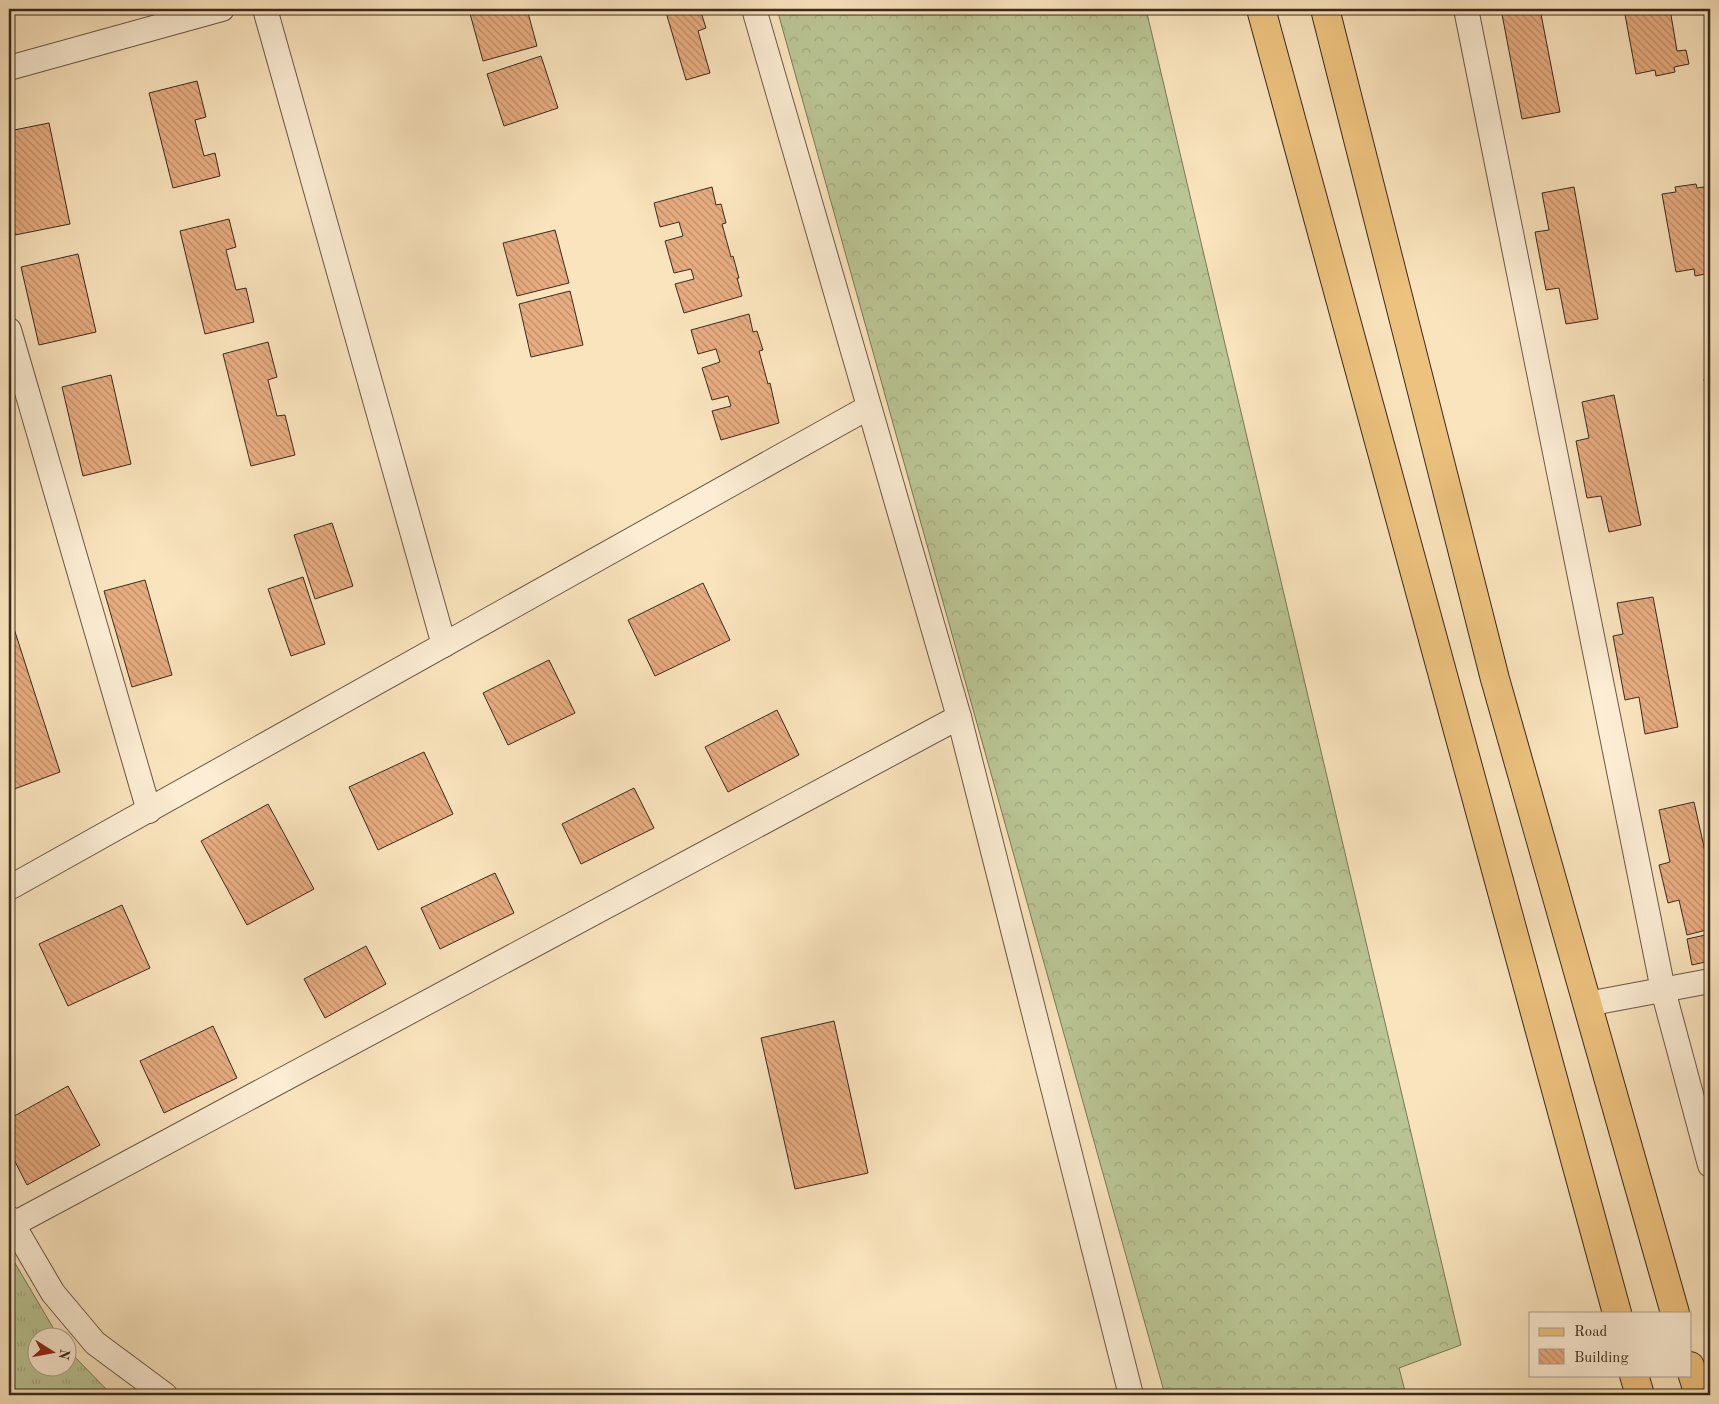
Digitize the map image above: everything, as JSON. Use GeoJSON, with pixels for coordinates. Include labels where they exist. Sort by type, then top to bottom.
{"type":"FeatureCollection","features":[{"type":"Feature","properties":{"kind":"main road"},"geometry":{"type":"LineString","coordinates":[[1261,9],[1617,1312]]}},
{"type":"Feature","properties":{"kind":"main road"},"geometry":{"type":"LineString","coordinates":[[1324,9],[1495,679],[1675,1312]]}},
{"type":"Feature","properties":{"kind":"main road"},"geometry":{"type":"LineString","coordinates":[[1692,1372],[1699,1395]]}},
{"type":"Feature","properties":{"kind":"main road"},"geometry":{"type":"LineString","coordinates":[[1634,1376],[1640,1395]]}},
{"type":"Feature","properties":{"kind":"street"},"geometry":{"type":"LineString","coordinates":[[9,68],[222,9]]}},
{"type":"Feature","properties":{"kind":"street"},"geometry":{"type":"LineString","coordinates":[[265,9],[444,645]]}},
{"type":"Feature","properties":{"kind":"street"},"geometry":{"type":"LineString","coordinates":[[754,9],[959,717],[1132,1395]]}},
{"type":"Feature","properties":{"kind":"street"},"geometry":{"type":"LineString","coordinates":[[1466,9],[1663,990],[1710,1165]]}},
{"type":"Feature","properties":{"kind":"street"},"geometry":{"type":"LineString","coordinates":[[9,330],[148,811]]}},
{"type":"Feature","properties":{"kind":"street"},"geometry":{"type":"LineString","coordinates":[[9,888],[869,406]]}},
{"type":"Feature","properties":{"kind":"street"},"geometry":{"type":"LineString","coordinates":[[165,1395],[94,1343],[53,1293],[11,1222],[959,717]]}},
{"type":"Feature","properties":{"kind":"street"},"geometry":{"type":"LineString","coordinates":[[1587,1004],[1710,981]]}},
{"type":"Feature","properties":{"kind":"green space"},"geometry":{"type":"Polygon","coordinates":[[[777,9],[1146,9],[1461,1345],[1399,1368],[1406,1395],[1165,1395],[777,9]]]}},
{"type":"Feature","properties":{"kind":"green space"},"geometry":{"type":"Polygon","coordinates":[[[9,1253],[52,1326],[28,1326],[28,1376],[78,1376],[78,1360],[112,1395],[9,1395],[9,1253]]]}},
{"type":"Feature","properties":{"kind":"building"},"geometry":{"type":"Polygon","coordinates":[[[527,9],[537,46],[483,61],[469,10],[527,9]]]}},
{"type":"Feature","properties":{"kind":"building"},"geometry":{"type":"Polygon","coordinates":[[[665,9],[700,9],[706,28],[698,31],[710,73],[686,80],[665,9]]]}},
{"type":"Feature","properties":{"kind":"building"},"geometry":{"type":"Polygon","coordinates":[[[1501,9],[1540,9],[1560,112],[1522,119],[1501,9]]]}},
{"type":"Feature","properties":{"kind":"building"},"geometry":{"type":"Polygon","coordinates":[[[1624,9],[1670,9],[1677,51],[1686,50],[1689,64],[1674,67],[1675,72],[1656,76],[1655,70],[1636,74],[1624,9]]]}},
{"type":"Feature","properties":{"kind":"building"},"geometry":{"type":"Polygon","coordinates":[[[541,56],[558,108],[504,126],[487,74],[541,56]]]}},
{"type":"Feature","properties":{"kind":"building"},"geometry":{"type":"Polygon","coordinates":[[[197,81],[206,117],[195,120],[204,156],[215,153],[220,176],[173,188],[149,93],[197,81]]]}},
{"type":"Feature","properties":{"kind":"building"},"geometry":{"type":"Polygon","coordinates":[[[49,123],[70,224],[15,235],[9,202],[9,131],[49,123]]]}},
{"type":"Feature","properties":{"kind":"building"},"geometry":{"type":"Polygon","coordinates":[[[1696,184],[1697,188],[1710,186],[1710,273],[1695,276],[1694,269],[1676,272],[1662,194],[1676,192],[1675,187],[1696,184]]]}},
{"type":"Feature","properties":{"kind":"building"},"geometry":{"type":"Polygon","coordinates":[[[712,187],[716,205],[721,204],[726,223],[722,224],[731,257],[733,256],[742,296],[684,313],[675,284],[694,279],[691,269],[674,273],[665,241],[683,236],[679,222],[660,227],[654,203],[712,187]]]}},
{"type":"Feature","properties":{"kind":"building"},"geometry":{"type":"Polygon","coordinates":[[[1574,187],[1598,319],[1566,324],[1559,288],[1546,290],[1535,232],[1549,230],[1542,193],[1574,187]]]}},
{"type":"Feature","properties":{"kind":"building"},"geometry":{"type":"Polygon","coordinates":[[[229,219],[236,247],[226,250],[236,290],[246,288],[254,322],[205,334],[180,231],[229,219]]]}},
{"type":"Feature","properties":{"kind":"building"},"geometry":{"type":"Polygon","coordinates":[[[555,230],[569,283],[517,296],[503,243],[555,230]]]}},
{"type":"Feature","properties":{"kind":"building"},"geometry":{"type":"Polygon","coordinates":[[[78,254],[96,332],[39,345],[21,267],[78,254]]]}},
{"type":"Feature","properties":{"kind":"building"},"geometry":{"type":"Polygon","coordinates":[[[570,291],[583,345],[531,357],[519,304],[570,291]]]}},
{"type":"Feature","properties":{"kind":"building"},"geometry":{"type":"Polygon","coordinates":[[[749,314],[753,332],[757,331],[763,350],[759,351],[768,384],[770,383],[779,423],[721,440],[712,411],[731,406],[728,396],[712,400],[702,368],[720,362],[716,349],[698,354],[691,330],[749,314]]]}},
{"type":"Feature","properties":{"kind":"building"},"geometry":{"type":"Polygon","coordinates":[[[268,342],[277,377],[268,380],[277,416],[285,415],[295,455],[251,466],[223,354],[268,342]]]}},
{"type":"Feature","properties":{"kind":"building"},"geometry":{"type":"Polygon","coordinates":[[[111,375],[131,464],[83,476],[62,387],[111,375]]]}},
{"type":"Feature","properties":{"kind":"building"},"geometry":{"type":"Polygon","coordinates":[[[1710,377],[1710,409],[1704,379],[1710,377]]]}},
{"type":"Feature","properties":{"kind":"building"},"geometry":{"type":"Polygon","coordinates":[[[1614,395],[1641,525],[1609,532],[1601,496],[1587,498],[1576,441],[1589,438],[1582,402],[1614,395]]]}},
{"type":"Feature","properties":{"kind":"building"},"geometry":{"type":"Polygon","coordinates":[[[332,523],[353,586],[315,599],[294,535],[332,523]]]}},
{"type":"Feature","properties":{"kind":"building"},"geometry":{"type":"Polygon","coordinates":[[[303,577],[325,644],[291,656],[268,589],[303,577]]]}},
{"type":"Feature","properties":{"kind":"building"},"geometry":{"type":"Polygon","coordinates":[[[145,580],[172,675],[132,687],[104,591],[145,580]]]}},
{"type":"Feature","properties":{"kind":"building"},"geometry":{"type":"Polygon","coordinates":[[[703,583],[730,640],[655,676],[628,620],[703,583]]]}},
{"type":"Feature","properties":{"kind":"building"},"geometry":{"type":"Polygon","coordinates":[[[1653,597],[1678,727],[1645,734],[1639,697],[1625,700],[1613,636],[1623,634],[1617,603],[1653,597]]]}},
{"type":"Feature","properties":{"kind":"building"},"geometry":{"type":"Polygon","coordinates":[[[9,613],[60,772],[9,791],[9,613]]]}},
{"type":"Feature","properties":{"kind":"building"},"geometry":{"type":"Polygon","coordinates":[[[549,660],[575,713],[508,745],[483,693],[549,660]]]}},
{"type":"Feature","properties":{"kind":"building"},"geometry":{"type":"Polygon","coordinates":[[[777,710],[799,755],[728,792],[705,747],[777,710]]]}},
{"type":"Feature","properties":{"kind":"building"},"geometry":{"type":"Polygon","coordinates":[[[424,752],[453,814],[378,850],[349,787],[424,752]]]}},
{"type":"Feature","properties":{"kind":"building"},"geometry":{"type":"Polygon","coordinates":[[[634,788],[654,828],[581,864],[562,824],[634,788]]]}},
{"type":"Feature","properties":{"kind":"building"},"geometry":{"type":"Polygon","coordinates":[[[1694,802],[1710,874],[1710,929],[1687,935],[1679,900],[1668,903],[1659,865],[1670,862],[1659,810],[1694,802]]]}},
{"type":"Feature","properties":{"kind":"building"},"geometry":{"type":"Polygon","coordinates":[[[268,804],[314,889],[247,925],[201,841],[268,804]]]}},
{"type":"Feature","properties":{"kind":"building"},"geometry":{"type":"Polygon","coordinates":[[[495,873],[514,913],[440,949],[421,908],[495,873]]]}},
{"type":"Feature","properties":{"kind":"building"},"geometry":{"type":"Polygon","coordinates":[[[122,905],[150,968],[68,1006],[39,944],[122,905]]]}},
{"type":"Feature","properties":{"kind":"building"},"geometry":{"type":"Polygon","coordinates":[[[1710,934],[1710,961],[1692,965],[1687,939],[1710,934]]]}},
{"type":"Feature","properties":{"kind":"building"},"geometry":{"type":"Polygon","coordinates":[[[366,946],[386,984],[325,1018],[304,979],[366,946]]]}},
{"type":"Feature","properties":{"kind":"building"},"geometry":{"type":"Polygon","coordinates":[[[834,1021],[868,1173],[795,1189],[761,1038],[834,1021]]]}},
{"type":"Feature","properties":{"kind":"building"},"geometry":{"type":"Polygon","coordinates":[[[213,1026],[237,1078],[164,1113],[140,1061],[213,1026]]]}},
{"type":"Feature","properties":{"kind":"building"},"geometry":{"type":"Polygon","coordinates":[[[68,1086],[100,1145],[27,1185],[9,1150],[9,1119],[68,1086]]]}}]}
